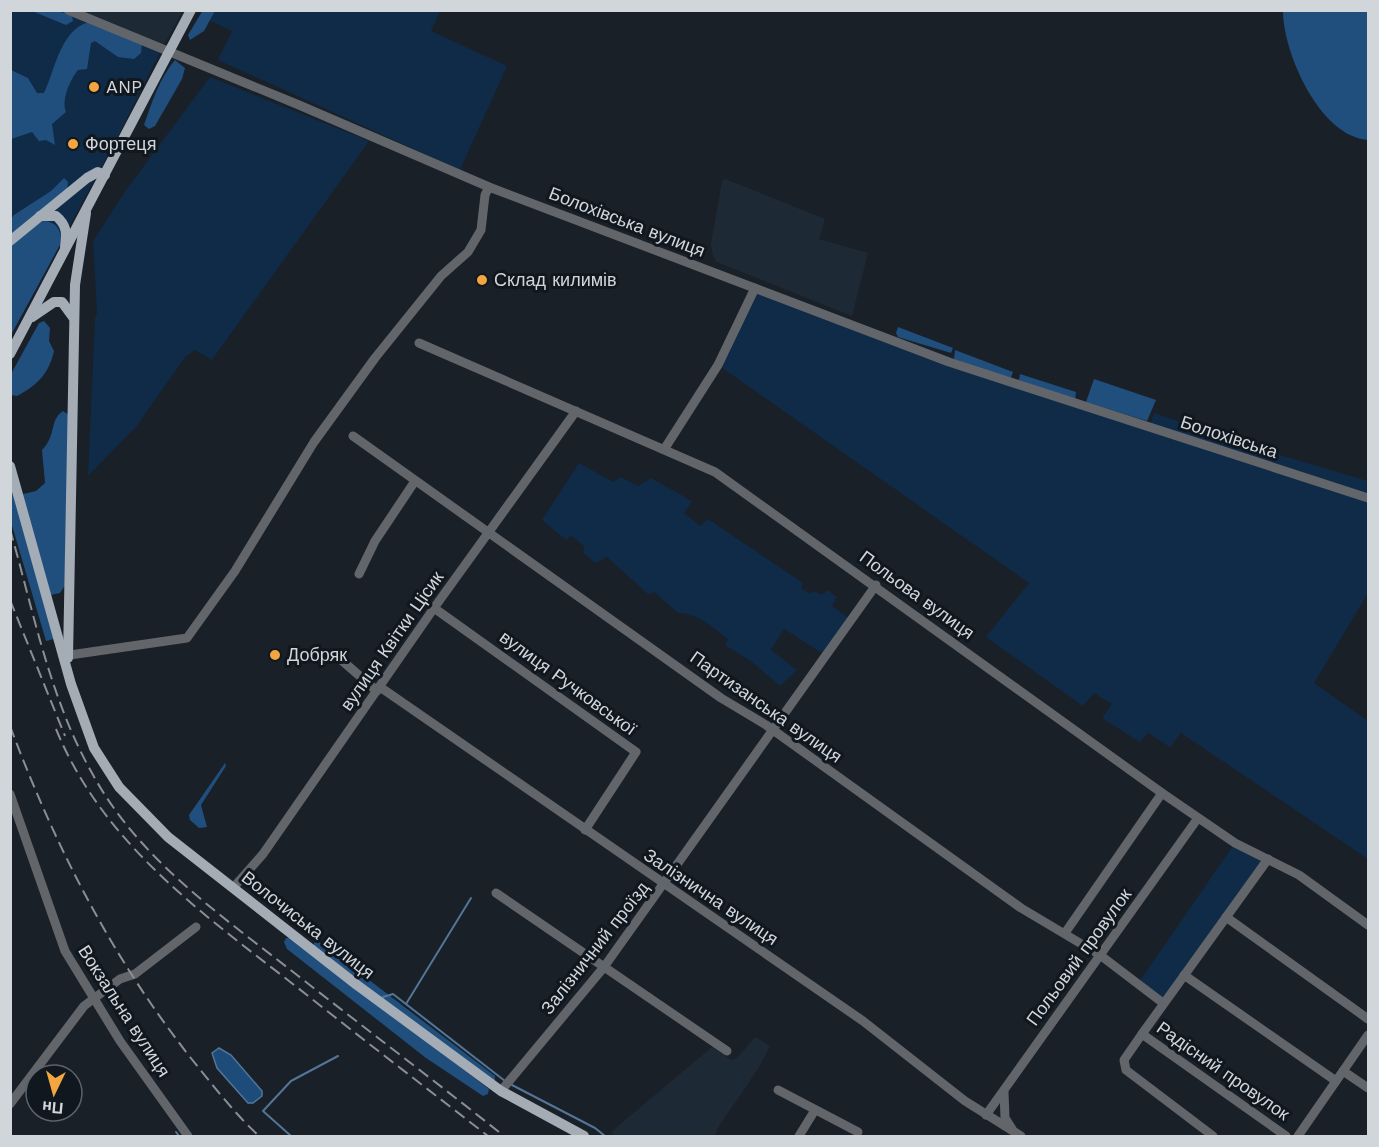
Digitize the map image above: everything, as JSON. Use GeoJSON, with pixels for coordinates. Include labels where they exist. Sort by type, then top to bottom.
{"type":"FeatureCollection","features":[{"type":"Feature","properties":{"kind":"main road"},"geometry":{"type":"LineString","coordinates":[[12,352],[188,15]]}},
{"type":"Feature","properties":{"kind":"main road"},"geometry":{"type":"LineString","coordinates":[[10,241],[95,172],[105,175]]}},
{"type":"Feature","properties":{"kind":"main road"},"geometry":{"type":"LineString","coordinates":[[65,656],[77,258],[86,213]]}},
{"type":"Feature","properties":{"kind":"main road"},"geometry":{"type":"LineString","coordinates":[[40,216],[56,216],[64,224],[67,236],[61,258]]}},
{"type":"Feature","properties":{"kind":"main road"},"geometry":{"type":"LineString","coordinates":[[30,319],[54,302],[62,302],[73,316],[74,331]]}},
{"type":"Feature","properties":{"kind":"main road"},"geometry":{"type":"LineString","coordinates":[[10,466],[65,656]]}},
{"type":"Feature","properties":{"kind":"main road"},"geometry":{"type":"LineString","coordinates":[[46,596],[55,598],[68,588]]}},
{"type":"Feature","properties":{"kind":"main road","name":"Волочиська вулиця"},"geometry":{"type":"LineString","coordinates":[[65,656],[70,684],[94,748],[119,787],[168,837],[501,1091],[584,1137]]}},
{"type":"Feature","properties":{"kind":"street","name":"Болохівська вулиця"},"geometry":{"type":"LineString","coordinates":[[68,10],[299,105],[489,187],[949,362],[1079,406]]}},
{"type":"Feature","properties":{"kind":"street"},"geometry":{"type":"LineString","coordinates":[[65,656],[187,638],[235,571],[314,442],[375,358],[441,276],[468,252],[481,230],[485,195],[489,187]]}},
{"type":"Feature","properties":{"kind":"street"},"geometry":{"type":"LineString","coordinates":[[665,448],[718,365],[755,288]]}},
{"type":"Feature","properties":{"kind":"street","name":"Польова вулиця"},"geometry":{"type":"LineString","coordinates":[[419,343],[649,444],[665,448],[715,472],[876,585],[1198,818],[1235,843],[1299,875],[1368,925]]}},
{"type":"Feature","properties":{"kind":"street","name":"Болохівська"},"geometry":{"type":"LineString","coordinates":[[1079,406],[1368,498]]}},
{"type":"Feature","properties":{"kind":"street","name":"вулиця Квітки Цісик"},"geometry":{"type":"LineString","coordinates":[[233,888],[263,854],[434,608],[576,411]]}},
{"type":"Feature","properties":{"kind":"street","name":"Партизанська вулиця"},"geometry":{"type":"LineString","coordinates":[[353,436],[490,531],[721,698],[771,729],[1021,908],[1100,955],[1163,1003]]}},
{"type":"Feature","properties":{"kind":"street"},"geometry":{"type":"LineString","coordinates":[[359,574],[375,540],[415,481]]}},
{"type":"Feature","properties":{"kind":"street","name":"Залізничний проїзд"},"geometry":{"type":"LineString","coordinates":[[501,1091],[604,967],[664,885],[771,729],[876,585]]}},
{"type":"Feature","properties":{"kind":"street","name":"вулиця Ручковської"},"geometry":{"type":"LineString","coordinates":[[434,608],[636,752],[618,783],[585,830]]}},
{"type":"Feature","properties":{"kind":"street","name":"Залізнична вулиця"},"geometry":{"type":"LineString","coordinates":[[339,658],[378,689],[864,1021],[965,1101],[1018,1135]]}},
{"type":"Feature","properties":{"kind":"street"},"geometry":{"type":"LineString","coordinates":[[1065,933],[1162,793]]}},
{"type":"Feature","properties":{"kind":"street","name":"Вокзальна вулиця"},"geometry":{"type":"LineString","coordinates":[[10,794],[65,951],[120,1041],[189,1137]]}},
{"type":"Feature","properties":{"kind":"street","name":"Польовий провулок"},"geometry":{"type":"LineString","coordinates":[[986,1114],[1198,818]]}},
{"type":"Feature","properties":{"kind":"street","name":"Радісний провулок"},"geometry":{"type":"LineString","coordinates":[[1268,859],[1142,1034],[1286,1137]]}},
{"type":"Feature","properties":{"kind":"street"},"geometry":{"type":"LineString","coordinates":[[496,892],[727,1051]]}},
{"type":"Feature","properties":{"kind":"street"},"geometry":{"type":"LineString","coordinates":[[1226,918],[1368,1019]]}},
{"type":"Feature","properties":{"kind":"street"},"geometry":{"type":"LineString","coordinates":[[10,1104],[75,1017],[94,998],[120,979],[135,974],[196,927]]}},
{"type":"Feature","properties":{"kind":"street"},"geometry":{"type":"LineString","coordinates":[[1184,975],[1336,1082]]}},
{"type":"Feature","properties":{"kind":"street"},"geometry":{"type":"LineString","coordinates":[[1142,1034],[1124,1060],[1126,1070],[1213,1137]]}},
{"type":"Feature","properties":{"kind":"street"},"geometry":{"type":"LineString","coordinates":[[1298,1137],[1368,1035]]}},
{"type":"Feature","properties":{"kind":"street"},"geometry":{"type":"LineString","coordinates":[[1343,1071],[1368,1088]]}},
{"type":"Feature","properties":{"kind":"street"},"geometry":{"type":"LineString","coordinates":[[1004,1089],[1002,1099],[1005,1118],[1018,1135]]}},
{"type":"Feature","properties":{"kind":"street"},"geometry":{"type":"LineString","coordinates":[[778,1090],[858,1132]]}},
{"type":"Feature","properties":{"kind":"street"},"geometry":{"type":"LineString","coordinates":[[799,1137],[815,1110]]}},
{"type":"Feature","properties":{"kind":"shaded area"},"geometry":{"type":"Polygon","coordinates":[[[203,10],[215,11],[204,31],[190,40],[188,35],[203,10]]]}},
{"type":"Feature","properties":{"kind":"shaded area"},"geometry":{"type":"Polygon","coordinates":[[[215,10],[440,11],[431,31],[507,66],[460,170],[218,60],[232,31],[210,21],[215,10]]]}},
{"type":"Feature","properties":{"kind":"shaded area"},"geometry":{"type":"Polygon","coordinates":[[[11,11],[78,11],[163,46],[118,136],[11,335],[11,11]]]}},
{"type":"Feature","properties":{"kind":"shaded area"},"geometry":{"type":"Polygon","coordinates":[[[32,11],[59,11],[72,16],[73,21],[66,25],[32,11]]]}},
{"type":"Feature","properties":{"kind":"shaded area"},"geometry":{"type":"Polygon","coordinates":[[[78,11],[183,11],[163,46],[78,11]]]}},
{"type":"Feature","properties":{"kind":"shaded area"},"geometry":{"type":"Polygon","coordinates":[[[1283,11],[1368,11],[1368,140],[1351,135],[1334,124],[1320,109],[1297,69],[1285,28],[1283,11]]]}},
{"type":"Feature","properties":{"kind":"shaded area"},"geometry":{"type":"Polygon","coordinates":[[[94,21],[142,42],[141,53],[134,59],[118,57],[95,41],[91,43],[87,69],[78,70],[75,74],[65,96],[66,112],[52,124],[55,145],[46,140],[39,141],[32,132],[11,139],[11,70],[28,78],[37,93],[44,93],[56,60],[67,39],[83,24],[94,21]]]}},
{"type":"Feature","properties":{"kind":"shaded area"},"geometry":{"type":"Polygon","coordinates":[[[175,60],[185,68],[182,79],[155,126],[149,129],[144,125],[153,100],[160,82],[175,60]]]}},
{"type":"Feature","properties":{"kind":"shaded area"},"geometry":{"type":"Polygon","coordinates":[[[210,77],[369,141],[212,360],[195,350],[185,357],[136,427],[88,476],[97,313],[93,241],[126,190],[210,77]]]}},
{"type":"Feature","properties":{"kind":"shaded area"},"geometry":{"type":"Polygon","coordinates":[[[64,178],[68,182],[67,190],[11,237],[11,219],[14,215],[51,191],[64,178]]]}},
{"type":"Feature","properties":{"kind":"shaded area"},"geometry":{"type":"Polygon","coordinates":[[[725,179],[825,219],[819,239],[868,253],[852,316],[717,262],[713,256],[711,244],[722,181],[725,179]]]}},
{"type":"Feature","properties":{"kind":"shaded area"},"geometry":{"type":"Polygon","coordinates":[[[42,221],[56,227],[62,241],[11,335],[11,245],[42,221]]]}},
{"type":"Feature","properties":{"kind":"shaded area"},"geometry":{"type":"Polygon","coordinates":[[[755,288],[852,325],[1149,428],[1154,413],[1250,446],[1368,481],[1368,593],[1314,683],[1368,721],[1368,859],[1181,733],[1170,747],[1148,733],[1140,742],[1102,718],[1112,704],[1094,693],[1083,706],[986,637],[1029,583],[718,365],[755,288]]]}},
{"type":"Feature","properties":{"kind":"shaded area"},"geometry":{"type":"Polygon","coordinates":[[[44,321],[50,328],[49,341],[54,351],[49,366],[42,378],[31,387],[17,396],[11,395],[11,374],[39,323],[44,321]]]}},
{"type":"Feature","properties":{"kind":"shaded area"},"geometry":{"type":"Polygon","coordinates":[[[898,327],[953,348],[951,353],[898,337],[896,333],[898,327]]]}},
{"type":"Feature","properties":{"kind":"shaded area"},"geometry":{"type":"Polygon","coordinates":[[[955,350],[1013,372],[1010,380],[954,359],[955,350]]]}},
{"type":"Feature","properties":{"kind":"shaded area"},"geometry":{"type":"Polygon","coordinates":[[[1020,374],[1076,392],[1075,401],[1019,380],[1020,374]]]}},
{"type":"Feature","properties":{"kind":"shaded area"},"geometry":{"type":"Polygon","coordinates":[[[1094,379],[1156,400],[1147,421],[1086,402],[1094,379]]]}},
{"type":"Feature","properties":{"kind":"shaded area"},"geometry":{"type":"Polygon","coordinates":[[[63,411],[69,415],[66,584],[60,593],[46,596],[58,638],[46,641],[11,522],[10,466],[19,495],[36,491],[45,483],[42,450],[50,439],[56,419],[63,411]]]}},
{"type":"Feature","properties":{"kind":"shaded area"},"geometry":{"type":"Polygon","coordinates":[[[579,463],[613,482],[621,477],[638,486],[651,478],[692,501],[684,513],[700,526],[708,519],[803,583],[801,588],[810,594],[814,591],[822,595],[827,590],[837,597],[832,606],[850,619],[825,655],[784,629],[771,650],[797,670],[780,686],[752,662],[725,645],[728,639],[710,626],[692,615],[678,613],[654,592],[649,595],[607,557],[596,563],[584,554],[584,546],[571,536],[566,540],[542,520],[579,463]]]}},
{"type":"Feature","properties":{"kind":"shaded area"},"geometry":{"type":"Polygon","coordinates":[[[225,763],[226,766],[201,805],[207,827],[199,828],[190,820],[189,815],[225,763]]]}},
{"type":"Feature","properties":{"kind":"shaded area"},"geometry":{"type":"Polygon","coordinates":[[[1235,843],[1268,859],[1163,1003],[1139,982],[1235,843]]]}},
{"type":"Feature","properties":{"kind":"shaded area"},"geometry":{"type":"Polygon","coordinates":[[[286,938],[291,938],[489,1089],[488,1094],[483,1096],[426,1058],[287,949],[284,942],[286,938]]]}},
{"type":"Feature","properties":{"kind":"shaded area"},"geometry":{"type":"Polygon","coordinates":[[[318,941],[495,1076],[495,1080],[313,948],[314,943],[318,941]]]}},
{"type":"Feature","properties":{"kind":"shaded area"},"geometry":{"type":"Polygon","coordinates":[[[755,1037],[770,1046],[758,1069],[719,1126],[715,1136],[615,1136],[611,1132],[712,1047],[731,1060],[737,1058],[755,1037]]]}},
{"type":"Feature","properties":{"kind":"shaded area"},"geometry":{"type":"Polygon","coordinates":[[[219,1048],[231,1055],[262,1091],[262,1096],[253,1103],[248,1103],[217,1068],[212,1053],[219,1048]]]}},
{"type":"Feature","properties":{"kind":"waterway"},"geometry":{"type":"LineString","coordinates":[[406,1004],[471,898]]}},
{"type":"Feature","properties":{"kind":"waterway"},"geometry":{"type":"LineString","coordinates":[[383,997],[393,994],[505,1081]]}},
{"type":"Feature","properties":{"kind":"waterway"},"geometry":{"type":"LineString","coordinates":[[291,1136],[263,1111],[291,1081],[338,1056]]}},
{"type":"Feature","properties":{"kind":"waterway"},"geometry":{"type":"LineString","coordinates":[[512,1085],[595,1128],[605,1136]]}},
{"type":"Feature","properties":{"kind":"waterway"},"geometry":{"type":"LineString","coordinates":[[176,1132],[179,1136]]}},
{"type":"Feature","properties":{"kind":"railway"},"geometry":{"type":"LineString","coordinates":[[10,529],[44,654],[77,745],[111,804],[133,833],[157,859],[211,908],[504,1136]]}},
{"type":"Feature","properties":{"kind":"railway"},"geometry":{"type":"LineString","coordinates":[[10,600],[65,736]]}},
{"type":"Feature","properties":{"kind":"railway"},"geometry":{"type":"LineString","coordinates":[[10,726],[27,771],[66,857],[110,940],[161,1019],[232,1108],[259,1136]]}},
{"type":"Feature","properties":{"kind":"railway"},"geometry":{"type":"LineString","coordinates":[[56,729],[76,770],[100,808],[159,874],[227,932],[488,1136]]}},
{"type":"Feature","properties":{"kind":"place","name":"ANP"},"geometry":{"type":"Point","coordinates":[94,87]}},
{"type":"Feature","properties":{"kind":"place","name":"Фортеця"},"geometry":{"type":"Point","coordinates":[73,144]}},
{"type":"Feature","properties":{"kind":"place","name":"Склад килимів"},"geometry":{"type":"Point","coordinates":[482,280]}},
{"type":"Feature","properties":{"kind":"place","name":"Добряк"},"geometry":{"type":"Point","coordinates":[275,655]}}]}
